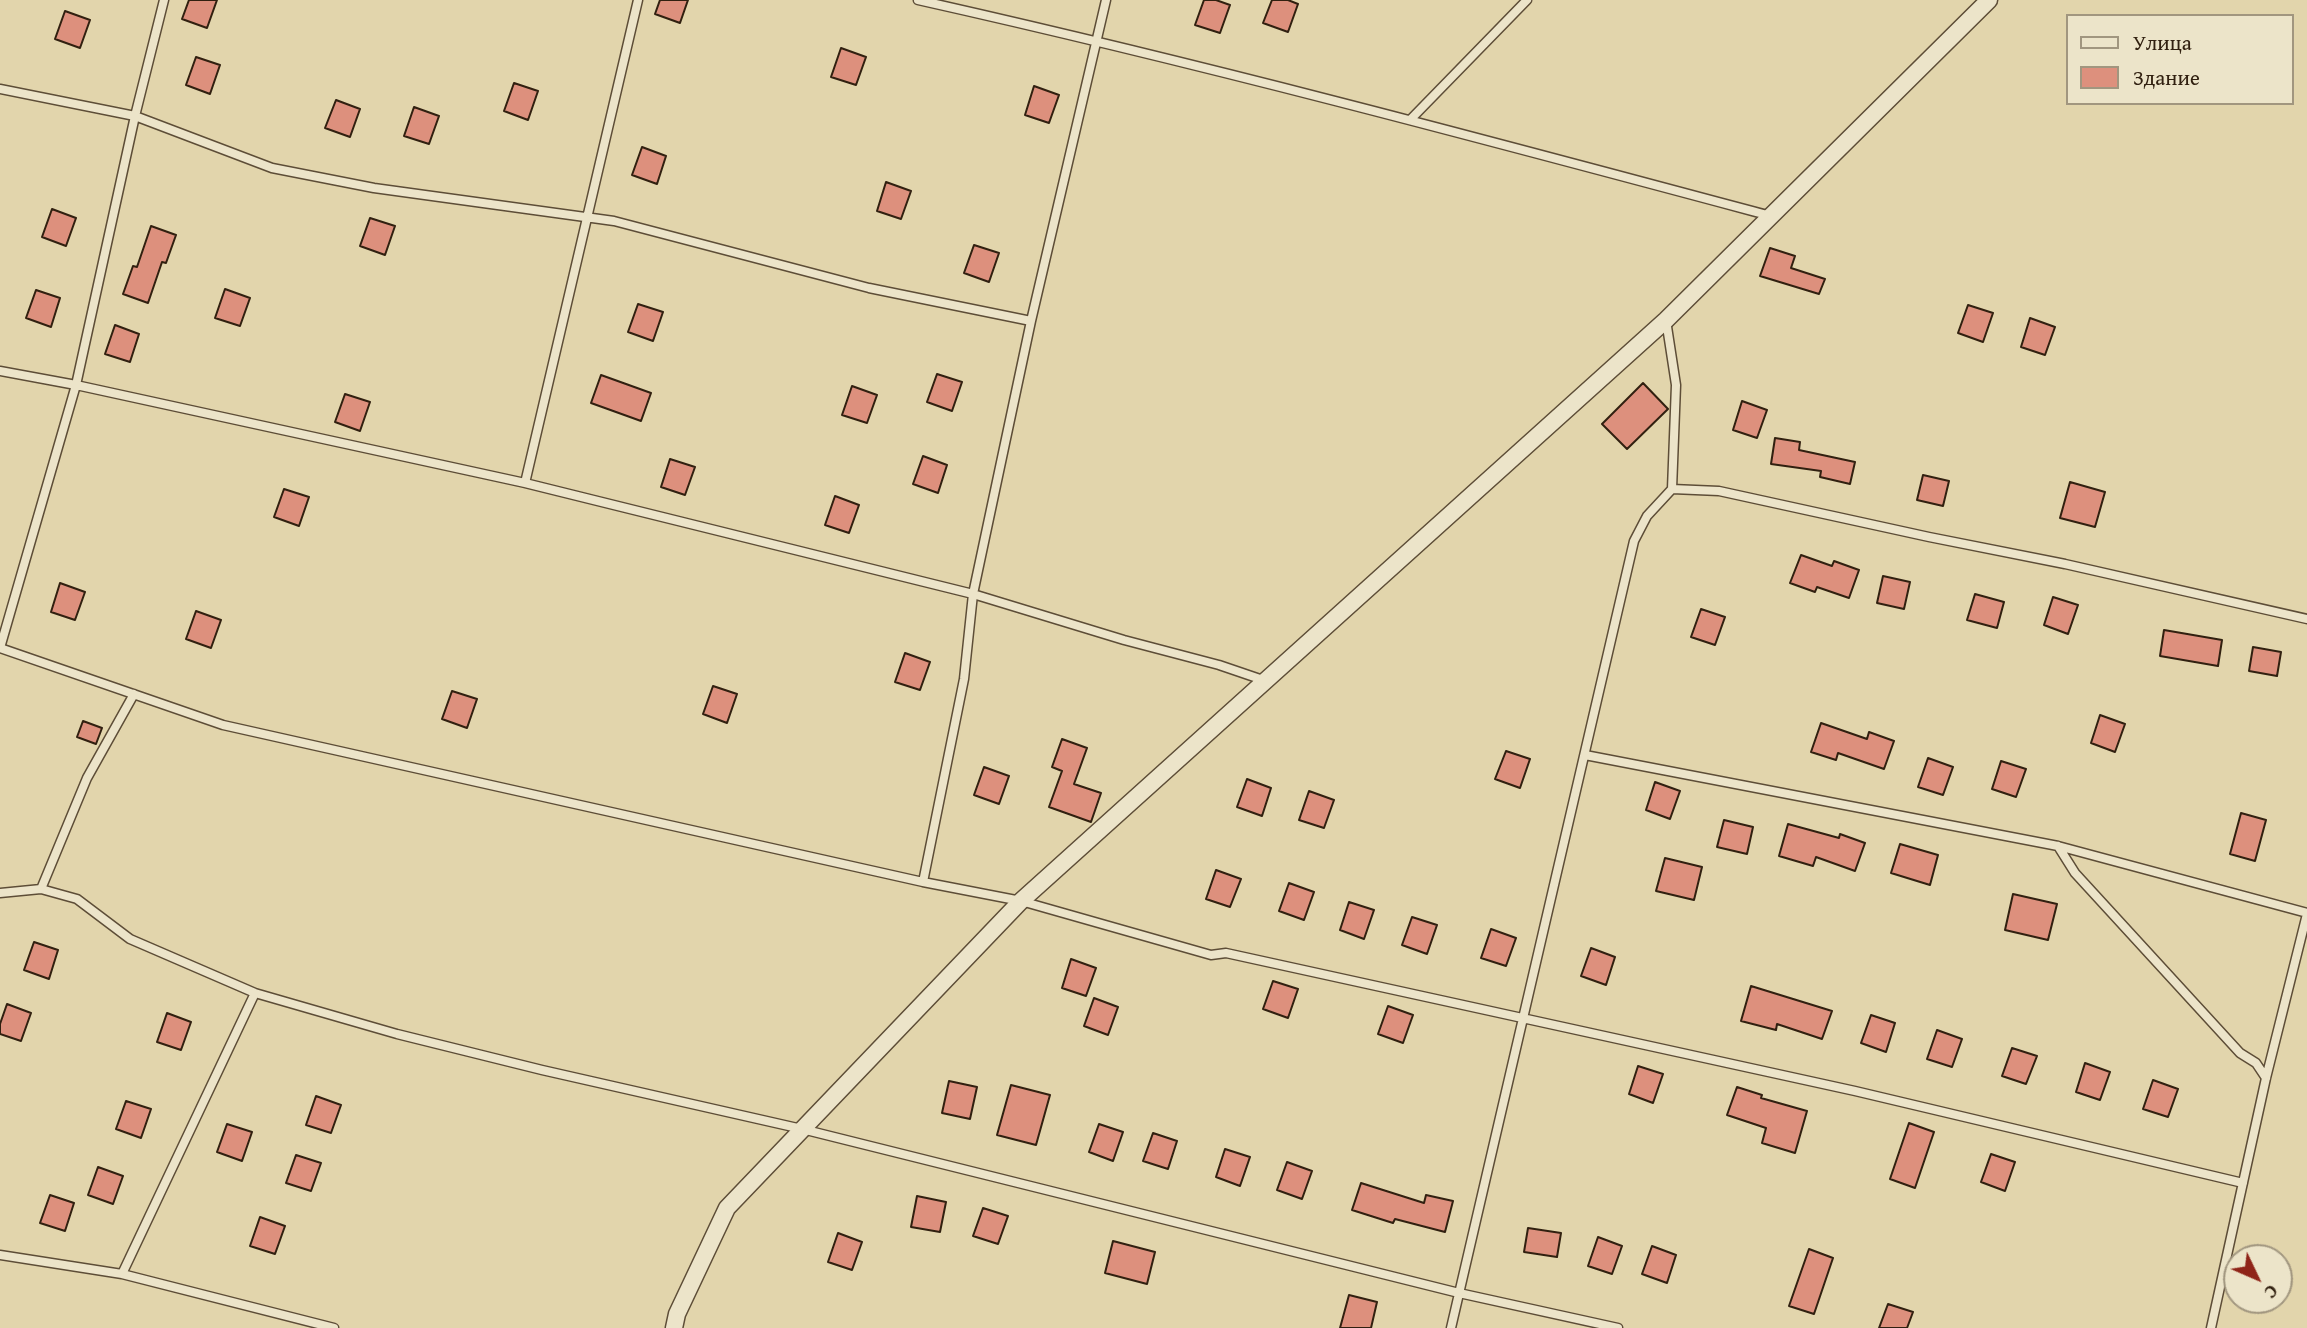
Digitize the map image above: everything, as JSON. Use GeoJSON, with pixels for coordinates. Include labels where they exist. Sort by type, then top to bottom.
{"type":"FeatureCollection","features":[{"type":"Feature","properties":{"kind":"street"},"geometry":{"type":"LineString","coordinates":[[674,1328],[677,1314],[727,1208],[1021,901],[1666,320],[1989,0]]}},
{"type":"Feature","properties":{"kind":"lane"},"geometry":{"type":"LineString","coordinates":[[164,0],[135,116],[76,385],[0,648],[223,725],[923,882],[1021,901],[1211,956],[1226,953],[1523,1017],[1855,1091],[2243,1183]]}},
{"type":"Feature","properties":{"kind":"lane"},"geometry":{"type":"LineString","coordinates":[[526,483],[638,0]]}},
{"type":"Feature","properties":{"kind":"lane"},"geometry":{"type":"LineString","coordinates":[[918,0],[1096,40],[1771,216]]}},
{"type":"Feature","properties":{"kind":"lane"},"geometry":{"type":"LineString","coordinates":[[923,882],[964,679],[973,594],[1031,321],[1105,0]]}},
{"type":"Feature","properties":{"kind":"lane"},"geometry":{"type":"LineString","coordinates":[[1410,120],[1527,0]]}},
{"type":"Feature","properties":{"kind":"lane"},"geometry":{"type":"LineString","coordinates":[[0,89],[135,116],[272,168],[374,188],[614,221],[869,288],[1031,321]]}},
{"type":"Feature","properties":{"kind":"lane"},"geometry":{"type":"LineString","coordinates":[[1451,1328],[1634,541],[1647,516],[1672,489],[1676,385],[1666,320]]}},
{"type":"Feature","properties":{"kind":"lane"},"geometry":{"type":"LineString","coordinates":[[0,371],[76,385],[526,483],[973,594],[1266,681]]}},
{"type":"Feature","properties":{"kind":"lane"},"geometry":{"type":"LineString","coordinates":[[1672,489],[1719,491],[2065,564],[2307,619]]}},
{"type":"Feature","properties":{"kind":"lane"},"geometry":{"type":"LineString","coordinates":[[41,889],[87,778],[134,694]]}},
{"type":"Feature","properties":{"kind":"lane"},"geometry":{"type":"LineString","coordinates":[[1585,755],[2058,845],[2307,913],[2266,1078],[2211,1328]]}},
{"type":"Feature","properties":{"kind":"lane"},"geometry":{"type":"LineString","coordinates":[[2058,845],[2075,873],[2240,1053],[2256,1063],[2266,1078]]}},
{"type":"Feature","properties":{"kind":"lane"},"geometry":{"type":"LineString","coordinates":[[0,893],[41,889],[77,899],[130,939],[255,993],[397,1034],[802,1129],[1459,1293],[1618,1328]]}},
{"type":"Feature","properties":{"kind":"lane"},"geometry":{"type":"LineString","coordinates":[[122,1274],[255,993]]}},
{"type":"Feature","properties":{"kind":"lane"},"geometry":{"type":"LineString","coordinates":[[0,1255],[122,1274],[334,1328]]}},
{"type":"Feature","properties":{"kind":"building"},"geometry":{"type":"Polygon","coordinates":[[[189,0],[217,0],[207,28],[182,19],[189,0]]]}},
{"type":"Feature","properties":{"kind":"building"},"geometry":{"type":"Polygon","coordinates":[[[660,0],[688,0],[680,23],[655,14],[660,0]]]}},
{"type":"Feature","properties":{"kind":"building"},"geometry":{"type":"Polygon","coordinates":[[[1204,0],[1216,0],[1230,5],[1220,33],[1195,25],[1204,0]]]}},
{"type":"Feature","properties":{"kind":"building"},"geometry":{"type":"Polygon","coordinates":[[[1272,0],[1288,0],[1298,4],[1288,32],[1263,23],[1272,0]]]}},
{"type":"Feature","properties":{"kind":"building"},"geometry":{"type":"Polygon","coordinates":[[[65,11],[90,20],[80,48],[55,39],[65,11]]]}},
{"type":"Feature","properties":{"kind":"building"},"geometry":{"type":"Polygon","coordinates":[[[841,48],[866,57],[856,85],[831,77],[841,48]]]}},
{"type":"Feature","properties":{"kind":"building"},"geometry":{"type":"Polygon","coordinates":[[[196,57],[220,65],[210,94],[186,85],[196,57]]]}},
{"type":"Feature","properties":{"kind":"building"},"geometry":{"type":"Polygon","coordinates":[[[514,83],[538,91],[528,120],[504,111],[514,83]]]}},
{"type":"Feature","properties":{"kind":"building"},"geometry":{"type":"Polygon","coordinates":[[[1034,86],[1059,95],[1049,123],[1025,115],[1034,86]]]}},
{"type":"Feature","properties":{"kind":"building"},"geometry":{"type":"Polygon","coordinates":[[[336,100],[360,109],[350,137],[325,128],[336,100]]]}},
{"type":"Feature","properties":{"kind":"building"},"geometry":{"type":"Polygon","coordinates":[[[414,107],[439,116],[429,144],[404,136],[414,107]]]}},
{"type":"Feature","properties":{"kind":"building"},"geometry":{"type":"Polygon","coordinates":[[[642,147],[666,156],[657,184],[632,175],[642,147]]]}},
{"type":"Feature","properties":{"kind":"building"},"geometry":{"type":"Polygon","coordinates":[[[886,182],[911,191],[901,219],[877,211],[886,182]]]}},
{"type":"Feature","properties":{"kind":"building"},"geometry":{"type":"Polygon","coordinates":[[[52,209],[76,218],[66,246],[42,237],[52,209]]]}},
{"type":"Feature","properties":{"kind":"building"},"geometry":{"type":"Polygon","coordinates":[[[370,218],[395,226],[385,255],[360,246],[370,218]]]}},
{"type":"Feature","properties":{"kind":"building"},"geometry":{"type":"Polygon","coordinates":[[[151,226],[176,235],[166,263],[162,262],[148,303],[123,294],[133,266],[137,267],[151,226]]]}},
{"type":"Feature","properties":{"kind":"building"},"geometry":{"type":"Polygon","coordinates":[[[974,245],[999,253],[989,282],[964,273],[974,245]]]}},
{"type":"Feature","properties":{"kind":"building"},"geometry":{"type":"Polygon","coordinates":[[[1770,248],[1795,256],[1791,268],[1825,279],[1819,294],[1760,276],[1770,248]]]}},
{"type":"Feature","properties":{"kind":"building"},"geometry":{"type":"Polygon","coordinates":[[[225,289],[250,298],[240,326],[215,318],[225,289]]]}},
{"type":"Feature","properties":{"kind":"building"},"geometry":{"type":"Polygon","coordinates":[[[36,290],[60,298],[51,327],[26,318],[36,290]]]}},
{"type":"Feature","properties":{"kind":"building"},"geometry":{"type":"Polygon","coordinates":[[[638,304],[663,312],[653,341],[628,332],[638,304]]]}},
{"type":"Feature","properties":{"kind":"building"},"geometry":{"type":"Polygon","coordinates":[[[1968,305],[1993,313],[1983,342],[1958,333],[1968,305]]]}},
{"type":"Feature","properties":{"kind":"building"},"geometry":{"type":"Polygon","coordinates":[[[2030,318],[2055,327],[2045,355],[2021,347],[2030,318]]]}},
{"type":"Feature","properties":{"kind":"building"},"geometry":{"type":"Polygon","coordinates":[[[115,325],[139,334],[130,362],[105,354],[115,325]]]}},
{"type":"Feature","properties":{"kind":"building"},"geometry":{"type":"Polygon","coordinates":[[[937,374],[962,382],[952,411],[927,402],[937,374]]]}},
{"type":"Feature","properties":{"kind":"building"},"geometry":{"type":"Polygon","coordinates":[[[601,375],[651,393],[641,421],[591,403],[601,375]]]}},
{"type":"Feature","properties":{"kind":"building"},"geometry":{"type":"Polygon","coordinates":[[[1643,383],[1668,409],[1627,449],[1602,424],[1643,383]]]}},
{"type":"Feature","properties":{"kind":"building"},"geometry":{"type":"Polygon","coordinates":[[[852,386],[877,395],[867,423],[842,415],[852,386]]]}},
{"type":"Feature","properties":{"kind":"building"},"geometry":{"type":"Polygon","coordinates":[[[345,394],[370,402],[360,431],[335,422],[345,394]]]}},
{"type":"Feature","properties":{"kind":"building"},"geometry":{"type":"Polygon","coordinates":[[[1742,401],[1767,410],[1757,438],[1733,430],[1742,401]]]}},
{"type":"Feature","properties":{"kind":"building"},"geometry":{"type":"Polygon","coordinates":[[[1775,438],[1800,442],[1799,450],[1855,462],[1850,484],[1820,477],[1821,471],[1771,464],[1775,438]]]}},
{"type":"Feature","properties":{"kind":"building"},"geometry":{"type":"Polygon","coordinates":[[[923,456],[947,465],[938,493],[913,484],[923,456]]]}},
{"type":"Feature","properties":{"kind":"building"},"geometry":{"type":"Polygon","coordinates":[[[670,459],[695,467],[685,495],[661,487],[670,459]]]}},
{"type":"Feature","properties":{"kind":"building"},"geometry":{"type":"Polygon","coordinates":[[[1923,475],[1949,481],[1943,506],[1917,500],[1923,475]]]}},
{"type":"Feature","properties":{"kind":"building"},"geometry":{"type":"Polygon","coordinates":[[[2070,482],[2105,492],[2095,527],[2060,518],[2070,482]]]}},
{"type":"Feature","properties":{"kind":"building"},"geometry":{"type":"Polygon","coordinates":[[[284,489],[309,497],[299,526],[274,517],[284,489]]]}},
{"type":"Feature","properties":{"kind":"building"},"geometry":{"type":"Polygon","coordinates":[[[835,496],[859,505],[849,533],[825,525],[835,496]]]}},
{"type":"Feature","properties":{"kind":"building"},"geometry":{"type":"Polygon","coordinates":[[[1801,555],[1832,566],[1834,561],[1859,570],[1849,598],[1817,587],[1815,592],[1790,583],[1801,555]]]}},
{"type":"Feature","properties":{"kind":"building"},"geometry":{"type":"Polygon","coordinates":[[[1883,576],[1910,582],[1904,609],[1877,603],[1883,576]]]}},
{"type":"Feature","properties":{"kind":"building"},"geometry":{"type":"Polygon","coordinates":[[[60,583],[85,592],[75,620],[51,612],[60,583]]]}},
{"type":"Feature","properties":{"kind":"building"},"geometry":{"type":"Polygon","coordinates":[[[1975,594],[2004,602],[1997,628],[1967,620],[1975,594]]]}},
{"type":"Feature","properties":{"kind":"building"},"geometry":{"type":"Polygon","coordinates":[[[2053,597],[2078,605],[2068,634],[2044,625],[2053,597]]]}},
{"type":"Feature","properties":{"kind":"building"},"geometry":{"type":"Polygon","coordinates":[[[1701,609],[1725,617],[1715,645],[1691,637],[1701,609]]]}},
{"type":"Feature","properties":{"kind":"building"},"geometry":{"type":"Polygon","coordinates":[[[196,611],[221,620],[211,648],[186,639],[196,611]]]}},
{"type":"Feature","properties":{"kind":"building"},"geometry":{"type":"Polygon","coordinates":[[[2164,630],[2222,640],[2218,666],[2160,656],[2164,630]]]}},
{"type":"Feature","properties":{"kind":"building"},"geometry":{"type":"Polygon","coordinates":[[[2253,647],[2281,652],[2277,676],[2249,671],[2253,647]]]}},
{"type":"Feature","properties":{"kind":"building"},"geometry":{"type":"Polygon","coordinates":[[[905,653],[930,662],[920,690],[895,682],[905,653]]]}},
{"type":"Feature","properties":{"kind":"building"},"geometry":{"type":"Polygon","coordinates":[[[713,686],[737,694],[727,723],[703,714],[713,686]]]}},
{"type":"Feature","properties":{"kind":"building"},"geometry":{"type":"Polygon","coordinates":[[[452,691],[477,699],[467,728],[442,719],[452,691]]]}},
{"type":"Feature","properties":{"kind":"building"},"geometry":{"type":"Polygon","coordinates":[[[2100,715],[2125,724],[2115,752],[2091,743],[2100,715]]]}},
{"type":"Feature","properties":{"kind":"building"},"geometry":{"type":"Polygon","coordinates":[[[83,721],[102,728],[96,744],[77,737],[83,721]]]}},
{"type":"Feature","properties":{"kind":"building"},"geometry":{"type":"Polygon","coordinates":[[[1821,723],[1867,739],[1869,732],[1894,741],[1884,769],[1838,753],[1836,760],[1811,752],[1821,723]]]}},
{"type":"Feature","properties":{"kind":"building"},"geometry":{"type":"Polygon","coordinates":[[[1062,739],[1087,748],[1074,784],[1101,793],[1091,822],[1049,807],[1062,771],[1052,767],[1062,739]]]}},
{"type":"Feature","properties":{"kind":"building"},"geometry":{"type":"Polygon","coordinates":[[[1506,751],[1530,759],[1520,788],[1495,779],[1506,751]]]}},
{"type":"Feature","properties":{"kind":"building"},"geometry":{"type":"Polygon","coordinates":[[[1928,758],[1953,767],[1943,795],[1918,787],[1928,758]]]}},
{"type":"Feature","properties":{"kind":"building"},"geometry":{"type":"Polygon","coordinates":[[[2001,761],[2026,769],[2016,797],[1992,789],[2001,761]]]}},
{"type":"Feature","properties":{"kind":"building"},"geometry":{"type":"Polygon","coordinates":[[[984,767],[1009,776],[999,804],[974,795],[984,767]]]}},
{"type":"Feature","properties":{"kind":"building"},"geometry":{"type":"Polygon","coordinates":[[[1247,779],[1271,788],[1262,816],[1237,807],[1247,779]]]}},
{"type":"Feature","properties":{"kind":"building"},"geometry":{"type":"Polygon","coordinates":[[[1655,782],[1680,791],[1670,819],[1646,810],[1655,782]]]}},
{"type":"Feature","properties":{"kind":"building"},"geometry":{"type":"Polygon","coordinates":[[[1309,791],[1334,800],[1324,828],[1299,820],[1309,791]]]}},
{"type":"Feature","properties":{"kind":"building"},"geometry":{"type":"Polygon","coordinates":[[[2241,813],[2266,820],[2255,861],[2230,854],[2241,813]]]}},
{"type":"Feature","properties":{"kind":"building"},"geometry":{"type":"Polygon","coordinates":[[[1724,820],[1753,827],[1747,854],[1717,847],[1724,820]]]}},
{"type":"Feature","properties":{"kind":"building"},"geometry":{"type":"Polygon","coordinates":[[[1788,824],[1839,838],[1840,834],[1865,843],[1855,871],[1816,857],[1813,866],[1779,856],[1788,824]]]}},
{"type":"Feature","properties":{"kind":"building"},"geometry":{"type":"Polygon","coordinates":[[[1900,844],[1938,855],[1930,885],[1891,873],[1900,844]]]}},
{"type":"Feature","properties":{"kind":"building"},"geometry":{"type":"Polygon","coordinates":[[[1665,858],[1702,867],[1694,900],[1656,891],[1665,858]]]}},
{"type":"Feature","properties":{"kind":"building"},"geometry":{"type":"Polygon","coordinates":[[[1216,870],[1241,879],[1230,907],[1206,899],[1216,870]]]}},
{"type":"Feature","properties":{"kind":"building"},"geometry":{"type":"Polygon","coordinates":[[[1289,883],[1314,892],[1304,920],[1279,911],[1289,883]]]}},
{"type":"Feature","properties":{"kind":"building"},"geometry":{"type":"Polygon","coordinates":[[[2013,894],[2057,904],[2048,940],[2005,930],[2013,894]]]}},
{"type":"Feature","properties":{"kind":"building"},"geometry":{"type":"Polygon","coordinates":[[[1349,902],[1374,910],[1364,939],[1340,930],[1349,902]]]}},
{"type":"Feature","properties":{"kind":"building"},"geometry":{"type":"Polygon","coordinates":[[[1412,917],[1437,925],[1427,954],[1402,945],[1412,917]]]}},
{"type":"Feature","properties":{"kind":"building"},"geometry":{"type":"Polygon","coordinates":[[[1491,929],[1516,938],[1506,966],[1481,958],[1491,929]]]}},
{"type":"Feature","properties":{"kind":"building"},"geometry":{"type":"Polygon","coordinates":[[[34,942],[58,950],[49,979],[24,970],[34,942]]]}},
{"type":"Feature","properties":{"kind":"building"},"geometry":{"type":"Polygon","coordinates":[[[1591,948],[1615,957],[1606,985],[1581,976],[1591,948]]]}},
{"type":"Feature","properties":{"kind":"building"},"geometry":{"type":"Polygon","coordinates":[[[1071,959],[1096,968],[1086,996],[1062,988],[1071,959]]]}},
{"type":"Feature","properties":{"kind":"building"},"geometry":{"type":"Polygon","coordinates":[[[1273,981],[1298,989],[1288,1018],[1263,1009],[1273,981]]]}},
{"type":"Feature","properties":{"kind":"building"},"geometry":{"type":"Polygon","coordinates":[[[1751,986],[1832,1011],[1822,1039],[1777,1024],[1776,1030],[1741,1021],[1751,986]]]}},
{"type":"Feature","properties":{"kind":"building"},"geometry":{"type":"Polygon","coordinates":[[[1094,998],[1118,1007],[1108,1035],[1084,1026],[1094,998]]]}},
{"type":"Feature","properties":{"kind":"building"},"geometry":{"type":"Polygon","coordinates":[[[7,1004],[31,1013],[21,1041],[0,1034],[0,1024],[7,1004]]]}},
{"type":"Feature","properties":{"kind":"building"},"geometry":{"type":"Polygon","coordinates":[[[1388,1006],[1413,1015],[1403,1043],[1378,1034],[1388,1006]]]}},
{"type":"Feature","properties":{"kind":"building"},"geometry":{"type":"Polygon","coordinates":[[[167,1013],[191,1022],[181,1050],[157,1042],[167,1013]]]}},
{"type":"Feature","properties":{"kind":"building"},"geometry":{"type":"Polygon","coordinates":[[[1871,1015],[1895,1023],[1886,1052],[1861,1043],[1871,1015]]]}},
{"type":"Feature","properties":{"kind":"building"},"geometry":{"type":"Polygon","coordinates":[[[1937,1030],[1962,1039],[1952,1067],[1927,1059],[1937,1030]]]}},
{"type":"Feature","properties":{"kind":"building"},"geometry":{"type":"Polygon","coordinates":[[[2012,1048],[2037,1056],[2026,1084],[2002,1076],[2012,1048]]]}},
{"type":"Feature","properties":{"kind":"building"},"geometry":{"type":"Polygon","coordinates":[[[2085,1063],[2110,1072],[2100,1100],[2076,1092],[2085,1063]]]}},
{"type":"Feature","properties":{"kind":"building"},"geometry":{"type":"Polygon","coordinates":[[[1638,1066],[1663,1074],[1653,1103],[1629,1094],[1638,1066]]]}},
{"type":"Feature","properties":{"kind":"building"},"geometry":{"type":"Polygon","coordinates":[[[2153,1080],[2178,1089],[2168,1117],[2143,1109],[2153,1080]]]}},
{"type":"Feature","properties":{"kind":"building"},"geometry":{"type":"Polygon","coordinates":[[[949,1081],[977,1087],[970,1119],[942,1113],[949,1081]]]}},
{"type":"Feature","properties":{"kind":"building"},"geometry":{"type":"Polygon","coordinates":[[[1011,1085],[1050,1095],[1036,1145],[997,1135],[1011,1085]]]}},
{"type":"Feature","properties":{"kind":"building"},"geometry":{"type":"Polygon","coordinates":[[[1737,1087],[1762,1095],[1761,1098],[1807,1111],[1795,1153],[1762,1143],[1766,1128],[1727,1115],[1737,1087]]]}},
{"type":"Feature","properties":{"kind":"building"},"geometry":{"type":"Polygon","coordinates":[[[316,1096],[341,1105],[331,1133],[306,1125],[316,1096]]]}},
{"type":"Feature","properties":{"kind":"building"},"geometry":{"type":"Polygon","coordinates":[[[126,1101],[151,1109],[141,1138],[116,1129],[126,1101]]]}},
{"type":"Feature","properties":{"kind":"building"},"geometry":{"type":"Polygon","coordinates":[[[1909,1123],[1934,1132],[1915,1188],[1890,1179],[1909,1123]]]}},
{"type":"Feature","properties":{"kind":"building"},"geometry":{"type":"Polygon","coordinates":[[[227,1124],[252,1132],[242,1161],[217,1152],[227,1124]]]}},
{"type":"Feature","properties":{"kind":"building"},"geometry":{"type":"Polygon","coordinates":[[[1099,1124],[1123,1132],[1113,1161],[1089,1152],[1099,1124]]]}},
{"type":"Feature","properties":{"kind":"building"},"geometry":{"type":"Polygon","coordinates":[[[1153,1133],[1177,1141],[1168,1169],[1143,1161],[1153,1133]]]}},
{"type":"Feature","properties":{"kind":"building"},"geometry":{"type":"Polygon","coordinates":[[[1225,1149],[1250,1157],[1240,1186],[1216,1177],[1225,1149]]]}},
{"type":"Feature","properties":{"kind":"building"},"geometry":{"type":"Polygon","coordinates":[[[1991,1154],[2015,1162],[2005,1191],[1981,1182],[1991,1154]]]}},
{"type":"Feature","properties":{"kind":"building"},"geometry":{"type":"Polygon","coordinates":[[[296,1155],[321,1163],[311,1191],[286,1183],[296,1155]]]}},
{"type":"Feature","properties":{"kind":"building"},"geometry":{"type":"Polygon","coordinates":[[[1287,1162],[1312,1171],[1302,1199],[1277,1190],[1287,1162]]]}},
{"type":"Feature","properties":{"kind":"building"},"geometry":{"type":"Polygon","coordinates":[[[98,1167],[123,1176],[113,1204],[88,1195],[98,1167]]]}},
{"type":"Feature","properties":{"kind":"building"},"geometry":{"type":"Polygon","coordinates":[[[1361,1183],[1424,1203],[1426,1195],[1453,1201],[1445,1232],[1395,1219],[1393,1223],[1352,1210],[1361,1183]]]}},
{"type":"Feature","properties":{"kind":"building"},"geometry":{"type":"Polygon","coordinates":[[[50,1195],[74,1203],[65,1231],[40,1223],[50,1195]]]}},
{"type":"Feature","properties":{"kind":"building"},"geometry":{"type":"Polygon","coordinates":[[[917,1196],[946,1202],[940,1232],[911,1227],[917,1196]]]}},
{"type":"Feature","properties":{"kind":"building"},"geometry":{"type":"Polygon","coordinates":[[[983,1208],[1008,1216],[998,1244],[973,1236],[983,1208]]]}},
{"type":"Feature","properties":{"kind":"building"},"geometry":{"type":"Polygon","coordinates":[[[260,1217],[285,1226],[275,1254],[250,1246],[260,1217]]]}},
{"type":"Feature","properties":{"kind":"building"},"geometry":{"type":"Polygon","coordinates":[[[1528,1228],[1561,1233],[1557,1257],[1524,1252],[1528,1228]]]}},
{"type":"Feature","properties":{"kind":"building"},"geometry":{"type":"Polygon","coordinates":[[[838,1233],[862,1242],[852,1270],[828,1262],[838,1233]]]}},
{"type":"Feature","properties":{"kind":"building"},"geometry":{"type":"Polygon","coordinates":[[[1598,1237],[1622,1246],[1612,1274],[1588,1266],[1598,1237]]]}},
{"type":"Feature","properties":{"kind":"building"},"geometry":{"type":"Polygon","coordinates":[[[1113,1241],[1155,1252],[1147,1284],[1105,1273],[1113,1241]]]}},
{"type":"Feature","properties":{"kind":"building"},"geometry":{"type":"Polygon","coordinates":[[[1652,1246],[1676,1255],[1667,1283],[1642,1274],[1652,1246]]]}},
{"type":"Feature","properties":{"kind":"building"},"geometry":{"type":"Polygon","coordinates":[[[1809,1249],[1833,1258],[1814,1314],[1789,1306],[1809,1249]]]}},
{"type":"Feature","properties":{"kind":"building"},"geometry":{"type":"Polygon","coordinates":[[[1349,1295],[1377,1302],[1371,1328],[1340,1328],[1349,1295]]]}},
{"type":"Feature","properties":{"kind":"building"},"geometry":{"type":"Polygon","coordinates":[[[1888,1304],[1913,1312],[1907,1328],[1879,1328],[1888,1304]]]}}]}
